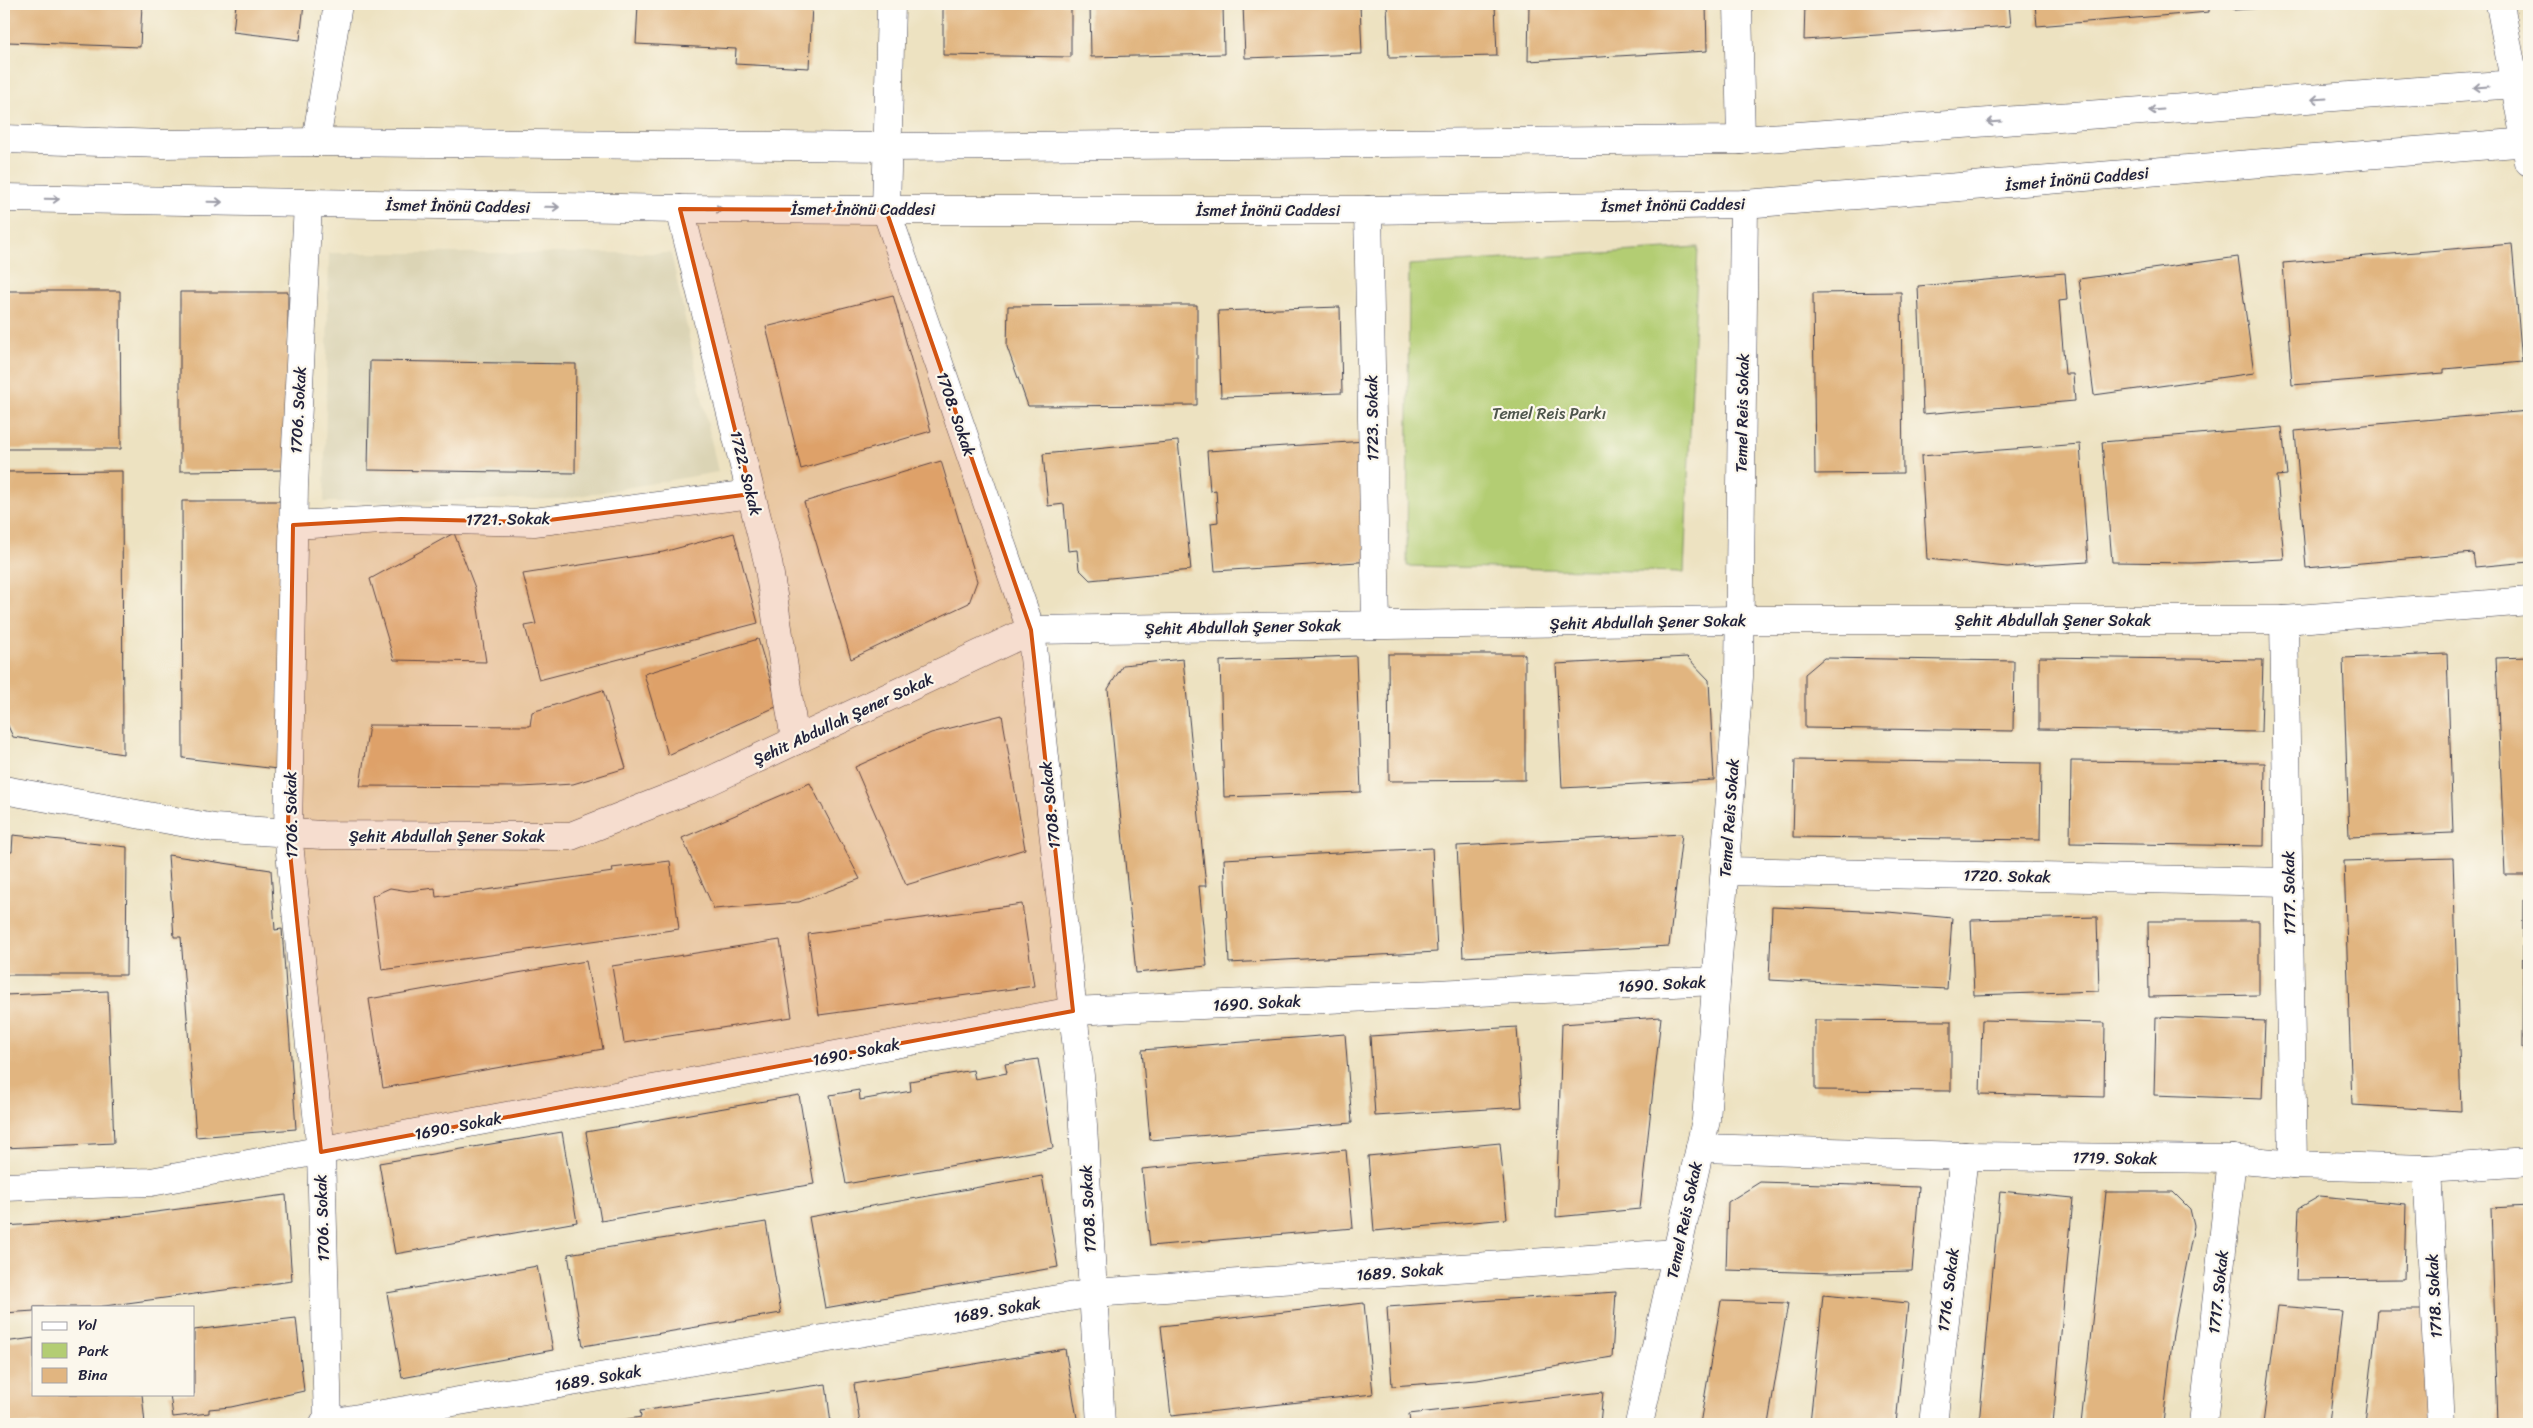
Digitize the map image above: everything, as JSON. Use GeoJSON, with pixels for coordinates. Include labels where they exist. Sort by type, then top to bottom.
{"type":"FeatureCollection","features":[{"type":"Feature","properties":{"kind":"street"},"geometry":{"type":"LineString","coordinates":[[316,142],[338,4]]}},
{"type":"Feature","properties":{"kind":"street"},"geometry":{"type":"LineString","coordinates":[[886,210],[890,4]]}},
{"type":"Feature","properties":{"kind":"street"},"geometry":{"type":"LineString","coordinates":[[1738,4],[1741,140]]}},
{"type":"Feature","properties":{"kind":"street"},"geometry":{"type":"LineString","coordinates":[[2500,4],[2522,84],[2528,149]]}},
{"type":"Feature","properties":{"kind":"street"},"geometry":{"type":"LineString","coordinates":[[4,139],[163,144],[316,142],[888,147],[1741,140],[2522,84]]}},
{"type":"Feature","properties":{"kind":"street","name":"İsmet İnönü Caddesi"},"geometry":{"type":"LineString","coordinates":[[4,198],[308,204],[886,210],[1368,210],[1744,204],[2528,149]]}},
{"type":"Feature","properties":{"kind":"street","name":"1706. Sokak"},"geometry":{"type":"LineString","coordinates":[[308,204],[293,525],[288,833],[321,1152],[327,1424]]}},
{"type":"Feature","properties":{"kind":"street","name":"Temel Reis Sokak"},"geometry":{"type":"LineString","coordinates":[[1639,1424],[1706,1120],[1739,677],[1744,204]]}},
{"type":"Feature","properties":{"kind":"street","name":"1722. Sokak"},"geometry":{"type":"LineString","coordinates":[[680,209],[768,562],[795,741]]}},
{"type":"Feature","properties":{"kind":"street","name":"1708. Sokak"},"geometry":{"type":"LineString","coordinates":[[886,210],[1031,630],[1080,1076],[1101,1424]]}},
{"type":"Feature","properties":{"kind":"street","name":"1723. Sokak"},"geometry":{"type":"LineString","coordinates":[[1368,210],[1376,625]]}},
{"type":"Feature","properties":{"kind":"street","name":"1721. Sokak"},"geometry":{"type":"LineString","coordinates":[[293,525],[401,519],[534,522],[751,494]]}},
{"type":"Feature","properties":{"kind":"street","name":"Şehit Abdullah Şener Sokak"},"geometry":{"type":"LineString","coordinates":[[4,790],[214,828],[288,833],[571,836],[701,785],[1031,630],[1739,620],[2284,620],[2529,601]]}},
{"type":"Feature","properties":{"kind":"street","name":"1717. Sokak"},"geometry":{"type":"LineString","coordinates":[[2284,620],[2293,1165]]}},
{"type":"Feature","properties":{"kind":"street","name":"1720. Sokak"},"geometry":{"type":"LineString","coordinates":[[1725,872],[2288,882]]}},
{"type":"Feature","properties":{"kind":"street","name":"1690. Sokak"},"geometry":{"type":"LineString","coordinates":[[4,1187],[150,1182],[321,1152],[1073,1011],[1716,981]]}},
{"type":"Feature","properties":{"kind":"street","name":"1719. Sokak"},"geometry":{"type":"LineString","coordinates":[[1700,1148],[1964,1156],[2232,1159],[2293,1165],[2427,1169],[2529,1162]]}},
{"type":"Feature","properties":{"kind":"street","name":"1716. Sokak"},"geometry":{"type":"LineString","coordinates":[[1933,1424],[1964,1156]]}},
{"type":"Feature","properties":{"kind":"street","name":"1717. Sokak"},"geometry":{"type":"LineString","coordinates":[[2203,1424],[2232,1159]]}},
{"type":"Feature","properties":{"kind":"street","name":"1718. Sokak"},"geometry":{"type":"LineString","coordinates":[[2427,1169],[2442,1424]]}},
{"type":"Feature","properties":{"kind":"street","name":"1689. Sokak"},"geometry":{"type":"LineString","coordinates":[[327,1424],[1093,1294],[1677,1253]]}},
{"type":"Feature","properties":{"kind":"highlighted area"},"geometry":{"type":"Polygon","coordinates":[[[680,209],[886,210],[1031,630],[1073,1011],[321,1152],[288,833],[293,525],[401,519],[534,522],[751,494],[680,209]]]}},
{"type":"Feature","properties":{"kind":"shaded area"},"geometry":{"type":"Polygon","coordinates":[[[329,253],[671,253],[718,472],[561,499],[324,502],[329,253]]]}},
{"type":"Feature","properties":{"kind":"green space","name":"Temel Reis Parkı"},"geometry":{"type":"Polygon","coordinates":[[[1698,247],[1684,572],[1407,566],[1409,265],[1698,247]]]}},
{"type":"Feature","properties":{"kind":"building"},"geometry":{"type":"Polygon","coordinates":[[[9,4],[142,4],[140,47],[8,42],[9,4]]]}},
{"type":"Feature","properties":{"kind":"building"},"geometry":{"type":"Polygon","coordinates":[[[236,4],[304,4],[300,40],[233,32],[236,4]]]}},
{"type":"Feature","properties":{"kind":"building"},"geometry":{"type":"Polygon","coordinates":[[[638,4],[812,4],[809,68],[735,64],[736,49],[636,44],[638,4]]]}},
{"type":"Feature","properties":{"kind":"building"},"geometry":{"type":"Polygon","coordinates":[[[943,4],[1071,4],[1071,57],[943,55],[943,4]]]}},
{"type":"Feature","properties":{"kind":"building"},"geometry":{"type":"Polygon","coordinates":[[[1090,4],[1223,4],[1224,54],[1091,57],[1090,4]]]}},
{"type":"Feature","properties":{"kind":"building"},"geometry":{"type":"Polygon","coordinates":[[[1243,4],[1360,4],[1362,54],[1245,58],[1243,4]]]}},
{"type":"Feature","properties":{"kind":"building"},"geometry":{"type":"Polygon","coordinates":[[[1387,4],[1495,4],[1497,56],[1389,58],[1387,4]]]}},
{"type":"Feature","properties":{"kind":"building"},"geometry":{"type":"Polygon","coordinates":[[[1529,4],[1706,4],[1707,51],[1528,61],[1529,4]]]}},
{"type":"Feature","properties":{"kind":"building"},"geometry":{"type":"Polygon","coordinates":[[[1805,4],[2009,4],[2011,26],[1804,40],[1805,4]]]}},
{"type":"Feature","properties":{"kind":"building"},"geometry":{"type":"Polygon","coordinates":[[[2035,4],[2209,4],[2209,12],[2037,26],[2035,4]]]}},
{"type":"Feature","properties":{"kind":"building"},"geometry":{"type":"Polygon","coordinates":[[[2233,4],[2308,4],[2308,5],[2234,10],[2233,4]]]}},
{"type":"Feature","properties":{"kind":"building"},"geometry":{"type":"Polygon","coordinates":[[[2512,244],[2522,362],[2444,369],[2444,373],[2292,385],[2283,263],[2512,244]]]}},
{"type":"Feature","properties":{"kind":"building"},"geometry":{"type":"Polygon","coordinates":[[[2238,257],[2254,373],[2094,395],[2079,279],[2238,257]]]}},
{"type":"Feature","properties":{"kind":"building"},"geometry":{"type":"Polygon","coordinates":[[[2065,273],[2067,300],[2059,301],[2065,374],[2073,374],[2075,401],[1923,414],[1918,286],[2065,273]]]}},
{"type":"Feature","properties":{"kind":"building"},"geometry":{"type":"Polygon","coordinates":[[[4,291],[120,291],[121,449],[4,449],[4,291]]]}},
{"type":"Feature","properties":{"kind":"building"},"geometry":{"type":"Polygon","coordinates":[[[180,292],[288,292],[288,470],[180,471],[180,292]]]}},
{"type":"Feature","properties":{"kind":"building"},"geometry":{"type":"Polygon","coordinates":[[[1901,292],[1903,473],[1815,474],[1813,293],[1901,292]]]}},
{"type":"Feature","properties":{"kind":"building"},"geometry":{"type":"Polygon","coordinates":[[[893,295],[931,431],[801,469],[766,327],[893,295]]]}},
{"type":"Feature","properties":{"kind":"building"},"geometry":{"type":"Polygon","coordinates":[[[1197,305],[1197,405],[1028,406],[1007,347],[1008,306],[1197,305]]]}},
{"type":"Feature","properties":{"kind":"building"},"geometry":{"type":"Polygon","coordinates":[[[1340,307],[1342,393],[1221,397],[1218,311],[1340,307]]]}},
{"type":"Feature","properties":{"kind":"building"},"geometry":{"type":"Polygon","coordinates":[[[370,361],[576,364],[575,473],[368,470],[370,361]]]}},
{"type":"Feature","properties":{"kind":"building"},"geometry":{"type":"Polygon","coordinates":[[[2529,411],[2529,562],[2475,567],[2473,553],[2306,568],[2295,431],[2529,411]]]}},
{"type":"Feature","properties":{"kind":"building"},"geometry":{"type":"Polygon","coordinates":[[[2282,427],[2287,475],[2277,476],[2284,559],[2192,563],[2112,562],[2102,442],[2282,427]]]}},
{"type":"Feature","properties":{"kind":"building"},"geometry":{"type":"Polygon","coordinates":[[[1178,441],[1191,570],[1090,580],[1079,569],[1077,550],[1068,551],[1064,504],[1048,506],[1043,454],[1178,441]]]}},
{"type":"Feature","properties":{"kind":"building"},"geometry":{"type":"Polygon","coordinates":[[[1366,441],[1374,561],[1215,571],[1211,523],[1218,522],[1216,490],[1210,491],[1207,451],[1366,441]]]}},
{"type":"Feature","properties":{"kind":"building"},"geometry":{"type":"Polygon","coordinates":[[[2080,444],[2088,562],[2007,567],[1927,559],[1921,456],[2080,444]]]}},
{"type":"Feature","properties":{"kind":"building"},"geometry":{"type":"Polygon","coordinates":[[[941,461],[977,581],[969,603],[851,659],[804,502],[941,461]]]}},
{"type":"Feature","properties":{"kind":"building"},"geometry":{"type":"Polygon","coordinates":[[[122,471],[123,754],[13,737],[4,717],[4,472],[122,471]]]}},
{"type":"Feature","properties":{"kind":"building"},"geometry":{"type":"Polygon","coordinates":[[[182,501],[285,501],[286,770],[183,758],[182,501]]]}},
{"type":"Feature","properties":{"kind":"building"},"geometry":{"type":"Polygon","coordinates":[[[454,533],[475,588],[486,662],[394,660],[370,579],[454,533]]]}},
{"type":"Feature","properties":{"kind":"building"},"geometry":{"type":"Polygon","coordinates":[[[734,533],[758,623],[539,680],[525,626],[536,624],[523,574],[663,552],[734,533]]]}},
{"type":"Feature","properties":{"kind":"building"},"geometry":{"type":"Polygon","coordinates":[[[758,639],[778,706],[668,755],[644,674],[758,639]]]}},
{"type":"Feature","properties":{"kind":"building"},"geometry":{"type":"Polygon","coordinates":[[[1388,654],[1525,654],[1525,780],[1389,781],[1388,654]]]}},
{"type":"Feature","properties":{"kind":"building"},"geometry":{"type":"Polygon","coordinates":[[[2447,654],[2453,833],[2349,837],[2343,658],[2447,654]]]}},
{"type":"Feature","properties":{"kind":"building"},"geometry":{"type":"Polygon","coordinates":[[[1356,656],[1361,792],[1224,797],[1220,661],[1356,656]]]}},
{"type":"Feature","properties":{"kind":"building"},"geometry":{"type":"Polygon","coordinates":[[[1687,657],[1709,680],[1714,780],[1562,788],[1556,664],[1687,657]]]}},
{"type":"Feature","properties":{"kind":"building"},"geometry":{"type":"Polygon","coordinates":[[[2039,657],[2263,660],[2261,732],[2039,729],[2039,657]]]}},
{"type":"Feature","properties":{"kind":"building"},"geometry":{"type":"Polygon","coordinates":[[[2529,657],[2529,875],[2505,875],[2496,658],[2529,657]]]}},
{"type":"Feature","properties":{"kind":"building"},"geometry":{"type":"Polygon","coordinates":[[[1824,658],[2014,661],[2013,731],[1805,728],[1805,674],[1824,658]]]}},
{"type":"Feature","properties":{"kind":"building"},"geometry":{"type":"Polygon","coordinates":[[[1183,659],[1206,886],[1199,886],[1207,966],[1136,973],[1108,689],[1123,665],[1183,659]]]}},
{"type":"Feature","properties":{"kind":"building"},"geometry":{"type":"Polygon","coordinates":[[[603,690],[626,768],[573,784],[522,787],[360,786],[369,725],[530,726],[532,712],[603,690]]]}},
{"type":"Feature","properties":{"kind":"building"},"geometry":{"type":"Polygon","coordinates":[[[1002,715],[1025,849],[906,885],[855,767],[931,733],[1002,715]]]}},
{"type":"Feature","properties":{"kind":"building"},"geometry":{"type":"Polygon","coordinates":[[[1795,760],[2041,763],[2040,840],[1793,837],[1795,760]]]}},
{"type":"Feature","properties":{"kind":"building"},"geometry":{"type":"Polygon","coordinates":[[[2071,761],[2265,763],[2264,846],[2070,843],[2071,761]]]}},
{"type":"Feature","properties":{"kind":"building"},"geometry":{"type":"Polygon","coordinates":[[[810,783],[860,879],[799,902],[714,909],[682,838],[810,783]]]}},
{"type":"Feature","properties":{"kind":"building"},"geometry":{"type":"Polygon","coordinates":[[[1682,834],[1669,946],[1463,957],[1457,846],[1682,834]]]}},
{"type":"Feature","properties":{"kind":"building"},"geometry":{"type":"Polygon","coordinates":[[[13,835],[127,847],[126,975],[4,975],[4,852],[12,852],[13,835]]]}},
{"type":"Feature","properties":{"kind":"building"},"geometry":{"type":"Polygon","coordinates":[[[1432,848],[1437,952],[1229,963],[1224,859],[1432,848]]]}},
{"type":"Feature","properties":{"kind":"building"},"geometry":{"type":"Polygon","coordinates":[[[168,855],[271,870],[275,930],[282,929],[296,1129],[196,1137],[181,937],[174,937],[168,855]]]}},
{"type":"Feature","properties":{"kind":"building"},"geometry":{"type":"Polygon","coordinates":[[[2453,858],[2461,1111],[2352,1105],[2344,861],[2453,858]]]}},
{"type":"Feature","properties":{"kind":"building"},"geometry":{"type":"Polygon","coordinates":[[[670,861],[679,929],[382,970],[372,896],[390,888],[409,891],[435,888],[436,897],[613,872],[612,868],[670,861]]]}},
{"type":"Feature","properties":{"kind":"building"},"geometry":{"type":"Polygon","coordinates":[[[2523,900],[2529,900],[2529,1050],[2522,1049],[2523,900]]]}},
{"type":"Feature","properties":{"kind":"building"},"geometry":{"type":"Polygon","coordinates":[[[1022,904],[1034,986],[819,1015],[808,934],[1022,904]]]}},
{"type":"Feature","properties":{"kind":"building"},"geometry":{"type":"Polygon","coordinates":[[[1772,907],[1888,912],[1952,918],[1947,989],[1769,980],[1772,907]]]}},
{"type":"Feature","properties":{"kind":"building"},"geometry":{"type":"Polygon","coordinates":[[[2097,917],[2099,991],[1974,995],[1971,920],[2097,917]]]}},
{"type":"Feature","properties":{"kind":"building"},"geometry":{"type":"Polygon","coordinates":[[[2148,921],[2259,921],[2259,995],[2149,997],[2148,921]]]}},
{"type":"Feature","properties":{"kind":"building"},"geometry":{"type":"Polygon","coordinates":[[[780,940],[792,1017],[624,1043],[612,966],[780,940]]]}},
{"type":"Feature","properties":{"kind":"building"},"geometry":{"type":"Polygon","coordinates":[[[586,961],[603,1049],[383,1088],[369,999],[586,961]]]}},
{"type":"Feature","properties":{"kind":"building"},"geometry":{"type":"Polygon","coordinates":[[[108,991],[114,1143],[4,1148],[4,995],[108,991]]]}},
{"type":"Feature","properties":{"kind":"building"},"geometry":{"type":"Polygon","coordinates":[[[1661,1017],[1640,1209],[1556,1217],[1562,1024],[1661,1017]]]}},
{"type":"Feature","properties":{"kind":"building"},"geometry":{"type":"Polygon","coordinates":[[[2156,1017],[2265,1021],[2262,1099],[2154,1095],[2156,1017]]]}},
{"type":"Feature","properties":{"kind":"building"},"geometry":{"type":"Polygon","coordinates":[[[1815,1020],[1951,1021],[1951,1091],[1815,1090],[1815,1020]]]}},
{"type":"Feature","properties":{"kind":"building"},"geometry":{"type":"Polygon","coordinates":[[[1982,1020],[2105,1023],[2104,1097],[1980,1094],[1982,1020]]]}},
{"type":"Feature","properties":{"kind":"building"},"geometry":{"type":"Polygon","coordinates":[[[1517,1027],[1522,1107],[1375,1116],[1370,1036],[1517,1027]]]}},
{"type":"Feature","properties":{"kind":"building"},"geometry":{"type":"Polygon","coordinates":[[[1345,1034],[1352,1123],[1150,1140],[1142,1050],[1345,1034]]]}},
{"type":"Feature","properties":{"kind":"building"},"geometry":{"type":"Polygon","coordinates":[[[1038,1059],[1053,1148],[846,1184],[830,1095],[859,1090],[860,1100],[911,1091],[910,1081],[973,1070],[975,1079],[1007,1073],[1005,1064],[1038,1059]]]}},
{"type":"Feature","properties":{"kind":"building"},"geometry":{"type":"Polygon","coordinates":[[[799,1095],[814,1184],[601,1221],[586,1132],[799,1095]]]}},
{"type":"Feature","properties":{"kind":"building"},"geometry":{"type":"Polygon","coordinates":[[[562,1132],[577,1222],[395,1254],[379,1163],[562,1132]]]}},
{"type":"Feature","properties":{"kind":"building"},"geometry":{"type":"Polygon","coordinates":[[[1500,1143],[1507,1219],[1374,1231],[1368,1156],[1500,1143]]]}},
{"type":"Feature","properties":{"kind":"building"},"geometry":{"type":"Polygon","coordinates":[[[1346,1150],[1353,1228],[1150,1246],[1142,1169],[1346,1150]]]}},
{"type":"Feature","properties":{"kind":"building"},"geometry":{"type":"Polygon","coordinates":[[[1042,1176],[1058,1267],[825,1308],[809,1217],[1042,1176]]]}},
{"type":"Feature","properties":{"kind":"building"},"geometry":{"type":"Polygon","coordinates":[[[1760,1182],[1919,1187],[1912,1271],[1831,1273],[1726,1270],[1728,1202],[1760,1182]]]}},
{"type":"Feature","properties":{"kind":"building"},"geometry":{"type":"Polygon","coordinates":[[[2000,1191],[2073,1198],[2053,1424],[1979,1424],[2000,1191]]]}},
{"type":"Feature","properties":{"kind":"building"},"geometry":{"type":"Polygon","coordinates":[[[2106,1192],[2173,1192],[2190,1209],[2194,1226],[2173,1333],[2163,1424],[2081,1424],[2106,1192]]]}},
{"type":"Feature","properties":{"kind":"building"},"geometry":{"type":"Polygon","coordinates":[[[286,1195],[292,1281],[104,1306],[32,1306],[32,1311],[4,1313],[4,1226],[87,1221],[286,1195]]]}},
{"type":"Feature","properties":{"kind":"building"},"geometry":{"type":"Polygon","coordinates":[[[2320,1196],[2406,1204],[2404,1279],[2296,1280],[2299,1208],[2320,1196]]]}},
{"type":"Feature","properties":{"kind":"building"},"geometry":{"type":"Polygon","coordinates":[[[2529,1206],[2529,1424],[2498,1424],[2491,1208],[2529,1206]]]}},
{"type":"Feature","properties":{"kind":"building"},"geometry":{"type":"Polygon","coordinates":[[[766,1222],[781,1313],[583,1346],[568,1254],[766,1222]]]}},
{"type":"Feature","properties":{"kind":"building"},"geometry":{"type":"Polygon","coordinates":[[[537,1266],[553,1350],[402,1378],[387,1293],[537,1266]]]}},
{"type":"Feature","properties":{"kind":"building"},"geometry":{"type":"Polygon","coordinates":[[[1616,1292],[1612,1357],[1477,1380],[1392,1386],[1387,1307],[1616,1292]]]}},
{"type":"Feature","properties":{"kind":"building"},"geometry":{"type":"Polygon","coordinates":[[[1823,1295],[1908,1303],[1896,1424],[1810,1424],[1823,1295]]]}},
{"type":"Feature","properties":{"kind":"building"},"geometry":{"type":"Polygon","coordinates":[[[1721,1301],[1788,1303],[1768,1424],[1700,1424],[1721,1301]]]}},
{"type":"Feature","properties":{"kind":"building"},"geometry":{"type":"Polygon","coordinates":[[[1364,1303],[1373,1394],[1171,1416],[1161,1326],[1364,1303]]]}},
{"type":"Feature","properties":{"kind":"building"},"geometry":{"type":"Polygon","coordinates":[[[2278,1306],[2342,1311],[2329,1424],[2263,1424],[2278,1306]]]}},
{"type":"Feature","properties":{"kind":"building"},"geometry":{"type":"Polygon","coordinates":[[[2378,1310],[2428,1310],[2429,1424],[2365,1424],[2378,1310]]]}},
{"type":"Feature","properties":{"kind":"building"},"geometry":{"type":"Polygon","coordinates":[[[296,1318],[304,1391],[231,1407],[209,1409],[209,1413],[173,1417],[170,1396],[195,1396],[195,1330],[296,1318]]]}},
{"type":"Feature","properties":{"kind":"building"},"geometry":{"type":"Polygon","coordinates":[[[32,1338],[32,1396],[142,1396],[145,1424],[4,1424],[4,1342],[32,1338]]]}},
{"type":"Feature","properties":{"kind":"building"},"geometry":{"type":"Polygon","coordinates":[[[1065,1349],[1078,1424],[860,1424],[854,1384],[1065,1349]]]}},
{"type":"Feature","properties":{"kind":"building"},"geometry":{"type":"Polygon","coordinates":[[[826,1384],[831,1424],[598,1424],[641,1417],[640,1411],[826,1384]]]}},
{"type":"Feature","properties":{"kind":"building"},"geometry":{"type":"Polygon","coordinates":[[[1603,1392],[1600,1424],[1410,1424],[1409,1414],[1603,1392]]]}},
{"type":"Feature","properties":{"kind":"building"},"geometry":{"type":"Polygon","coordinates":[[[1381,1420],[1381,1424],[1355,1424],[1355,1423],[1381,1420]]]}}]}
